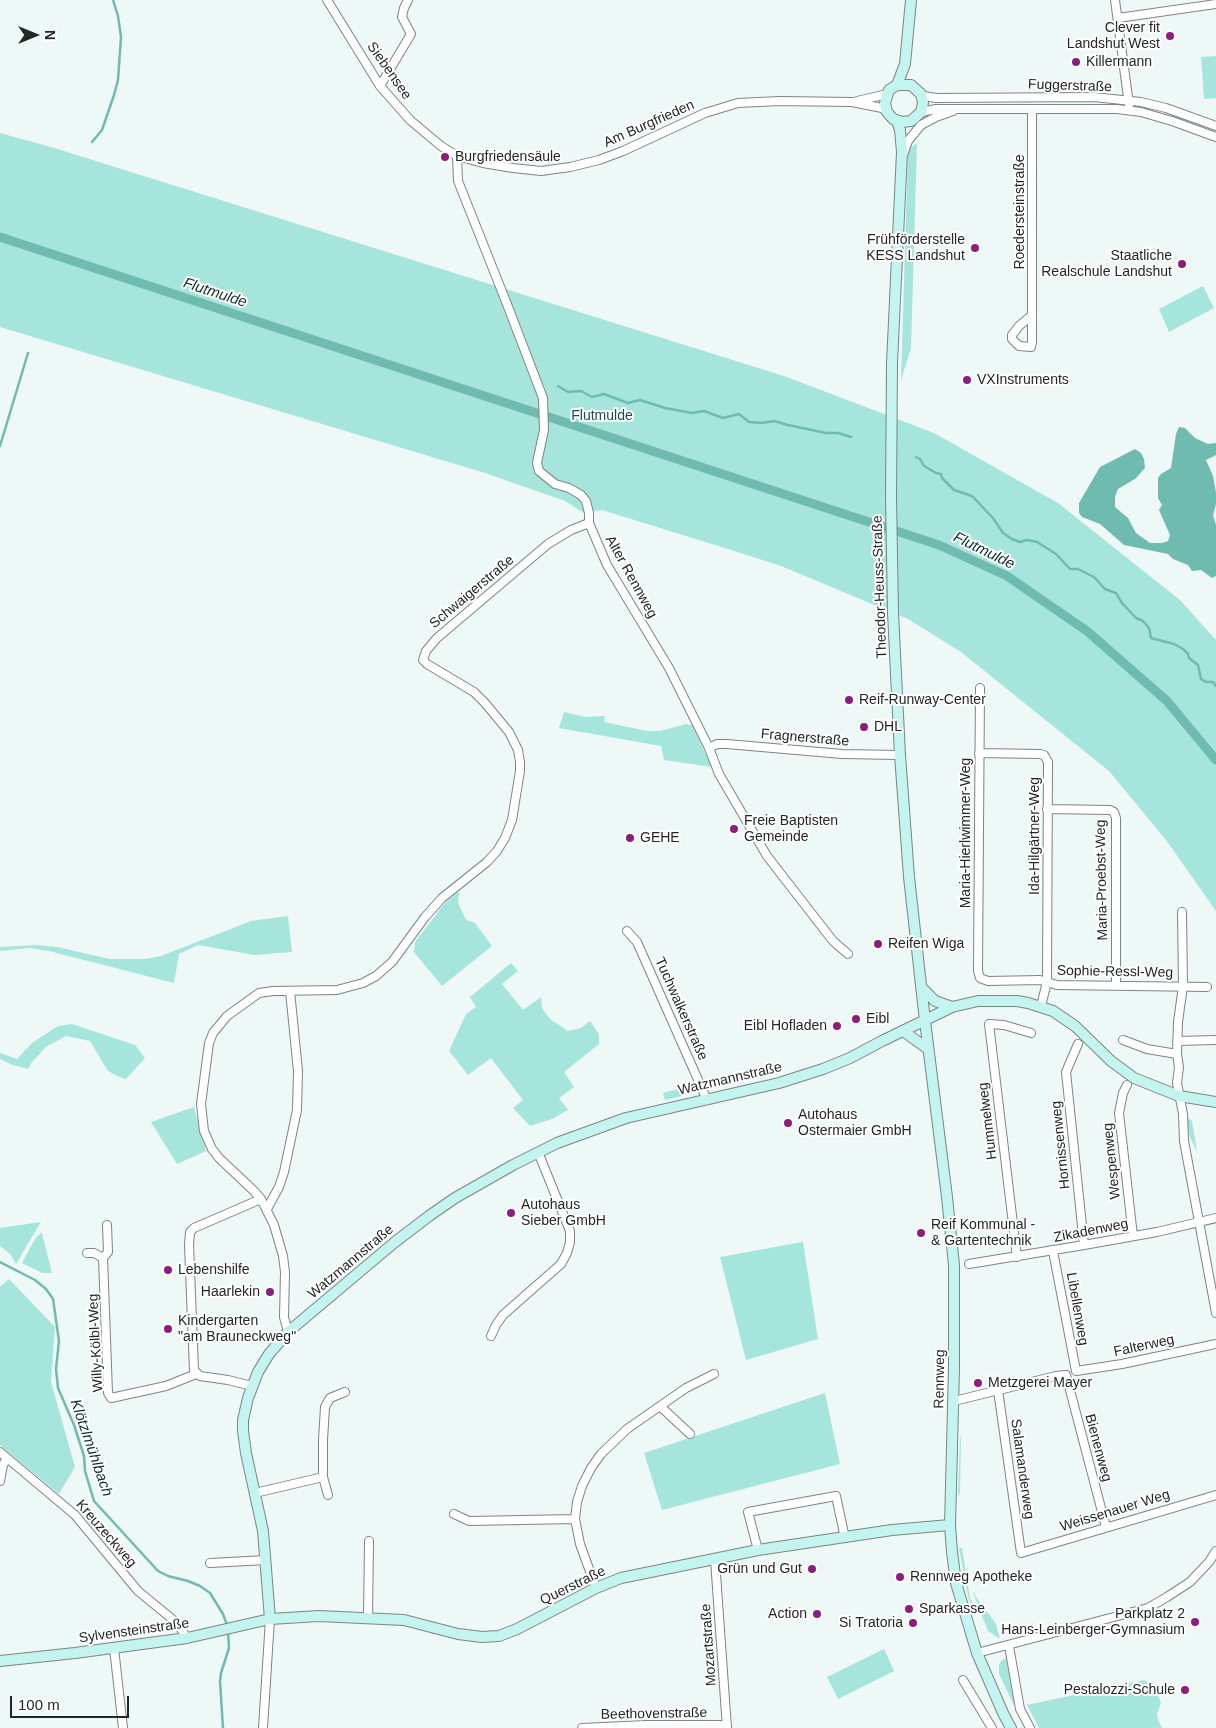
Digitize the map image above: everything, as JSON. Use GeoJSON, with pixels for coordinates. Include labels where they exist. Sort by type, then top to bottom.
{"type":"FeatureCollection","features":[{"type":"Feature","properties":{"kind":"main road"},"geometry":{"type":"LineString","coordinates":[[908,52],[902,74],[897,85],[887,94],[885,103],[887,112],[897,121],[911,121],[921,112],[923,103],[910,73],[908,52],[911,0]]}},
{"type":"Feature","properties":{"kind":"main road"},"geometry":{"type":"LineString","coordinates":[[897,85],[906,84],[918,90]]}},
{"type":"Feature","properties":{"kind":"main road","name":"Theodor-Heuss-Straße"},"geometry":{"type":"LineString","coordinates":[[897,121],[900,130],[901,156],[892,380],[891,497],[893,612],[900,755],[909,877],[925,1021]]}},
{"type":"Feature","properties":{"kind":"main road","name":"Theodor-Heuss-Straße"},"geometry":{"type":"LineString","coordinates":[[901,156],[906,133],[911,121]]}},
{"type":"Feature","properties":{"kind":"main road"},"geometry":{"type":"LineString","coordinates":[[921,987],[935,1001],[952,1007]]}},
{"type":"Feature","properties":{"kind":"main road","name":"Watzmannstraße"},"geometry":{"type":"LineString","coordinates":[[270,1619],[263,1531],[246,1453],[244,1431],[244,1420],[252,1386],[264,1362],[288,1332],[429,1216],[483,1181],[538,1152],[582,1133],[626,1118],[779,1083],[823,1069],[850,1058],[952,1007],[990,1000],[1017,1001],[1041,1006],[1075,1026],[1111,1061],[1134,1078],[1179,1096],[1216,1102]]}},
{"type":"Feature","properties":{"kind":"main road","name":"Rennweg"},"geometry":{"type":"LineString","coordinates":[[925,1021],[954,1265],[954,1401],[950,1525],[956,1583],[977,1653],[1011,1728]]}},
{"type":"Feature","properties":{"kind":"main road"},"geometry":{"type":"LineString","coordinates":[[903,1031],[928,1049]]}},
{"type":"Feature","properties":{"kind":"main road","name":"Querstraße"},"geometry":{"type":"LineString","coordinates":[[270,1619],[320,1616],[404,1620],[466,1635],[482,1637],[499,1636],[517,1629],[596,1588],[637,1574],[758,1550],[892,1530],[950,1525]]}},
{"type":"Feature","properties":{"kind":"main road","name":"Sylvensteinstraße"},"geometry":{"type":"LineString","coordinates":[[0,1661],[187,1638],[270,1619]]}},
{"type":"Feature","properties":{"kind":"street","name":"Siebensee"},"geometry":{"type":"LineString","coordinates":[[327,0],[380,86],[410,120],[441,146],[457,156]]}},
{"type":"Feature","properties":{"kind":"street"},"geometry":{"type":"LineString","coordinates":[[380,86],[411,34],[402,17],[408,0]]}},
{"type":"Feature","properties":{"kind":"street"},"geometry":{"type":"LineString","coordinates":[[1116,0],[1130,111]]}},
{"type":"Feature","properties":{"kind":"street"},"geometry":{"type":"LineString","coordinates":[[1118,18],[1216,4]]}},
{"type":"Feature","properties":{"kind":"street","name":"Fuggerstraße"},"geometry":{"type":"LineString","coordinates":[[918,90],[924,96],[936,98],[1094,97],[1129,100],[1166,108],[1216,126]]}},
{"type":"Feature","properties":{"kind":"street","name":"Am Burgfrieden"},"geometry":{"type":"LineString","coordinates":[[852,102],[887,94]]}},
{"type":"Feature","properties":{"kind":"street","name":"Am Burgfrieden"},"geometry":{"type":"LineString","coordinates":[[457,156],[483,163],[540,171],[570,167],[623,152],[705,113],[738,103],[780,101],[852,102],[882,108],[887,112]]}},
{"type":"Feature","properties":{"kind":"street","name":"Fuggerstraße"},"geometry":{"type":"LineString","coordinates":[[921,112],[936,109],[1117,109],[1141,112],[1172,120],[1216,137]]}},
{"type":"Feature","properties":{"kind":"street"},"geometry":{"type":"LineString","coordinates":[[901,156],[908,141],[921,125],[936,117],[960,109]]}},
{"type":"Feature","properties":{"kind":"street","name":"Roedersteinstraße"},"geometry":{"type":"LineString","coordinates":[[1032,109],[1032,315]]}},
{"type":"Feature","properties":{"kind":"street","name":"Alter Rennweg"},"geometry":{"type":"LineString","coordinates":[[457,156],[458,181],[543,398],[544,430],[537,463],[539,471],[554,484],[569,488],[586,501],[589,523],[607,565],[669,668],[709,748],[719,774],[767,856],[833,942],[848,954]]}},
{"type":"Feature","properties":{"kind":"street","name":"Schwaigerstraße"},"geometry":{"type":"LineString","coordinates":[[288,1332],[284,1317],[285,1272],[283,1256],[267,1208],[254,1191],[219,1158],[207,1140],[202,1120],[201,1104],[209,1043],[213,1033],[227,1016],[259,993],[337,990],[364,983],[376,976],[392,962],[425,917],[442,898],[488,862],[497,851],[506,838],[512,820],[520,771],[518,750],[509,732],[474,692],[423,660],[426,651],[436,638],[548,544],[571,530],[589,523]]}},
{"type":"Feature","properties":{"kind":"street","name":"Maria-Hierlwimmer-Weg"},"geometry":{"type":"LineString","coordinates":[[980,688],[978,971],[980,978]]}},
{"type":"Feature","properties":{"kind":"street","name":"Fragnerstraße"},"geometry":{"type":"LineString","coordinates":[[709,748],[717,744],[727,744],[842,754],[900,755]]}},
{"type":"Feature","properties":{"kind":"street","name":"Ida-Hilgärtner-Weg"},"geometry":{"type":"LineString","coordinates":[[979,753],[1044,755],[1048,762],[1047,982]]}},
{"type":"Feature","properties":{"kind":"street","name":"Maria-Proebst-Weg"},"geometry":{"type":"LineString","coordinates":[[1047,810],[1110,810],[1114,812],[1116,818],[1116,986]]}},
{"type":"Feature","properties":{"kind":"street","name":"Sophie-Ressl-Weg"},"geometry":{"type":"LineString","coordinates":[[1182,912],[1182,986],[1177,1041],[1180,1067],[1177,1083],[1183,1114],[1184,1141],[1214,1294],[1216,1313]]}},
{"type":"Feature","properties":{"kind":"street","name":"Tuchwalkerstraße"},"geometry":{"type":"LineString","coordinates":[[628,931],[637,942],[707,1100]]}},
{"type":"Feature","properties":{"kind":"street","name":"Sophie-Ressl-Weg"},"geometry":{"type":"LineString","coordinates":[[980,978],[988,981],[1040,980],[1057,985],[1208,987]]}},
{"type":"Feature","properties":{"kind":"street","name":"Sophie-Ressl-Weg"},"geometry":{"type":"LineString","coordinates":[[1041,1006],[1047,982]]}},
{"type":"Feature","properties":{"kind":"street"},"geometry":{"type":"LineString","coordinates":[[267,1208],[273,1200],[282,1179],[297,1110],[298,1071],[290,991]]}},
{"type":"Feature","properties":{"kind":"street","name":"Hummelweg"},"geometry":{"type":"LineString","coordinates":[[1017,1257],[989,1024],[1004,1025],[1031,1033]]}},
{"type":"Feature","properties":{"kind":"street"},"geometry":{"type":"LineString","coordinates":[[1123,1040],[1147,1049],[1178,1054]]}},
{"type":"Feature","properties":{"kind":"street"},"geometry":{"type":"LineString","coordinates":[[1177,1041],[1216,1040]]}},
{"type":"Feature","properties":{"kind":"street","name":"Hornissenweg"},"geometry":{"type":"LineString","coordinates":[[1078,1044],[1066,1072],[1084,1246]]}},
{"type":"Feature","properties":{"kind":"street","name":"Wespenweg"},"geometry":{"type":"LineString","coordinates":[[1127,1085],[1123,1093],[1119,1113],[1133,1236]]}},
{"type":"Feature","properties":{"kind":"street"},"geometry":{"type":"LineString","coordinates":[[491,1336],[503,1315],[560,1264],[567,1253],[570,1242],[570,1231],[538,1152]]}},
{"type":"Feature","properties":{"kind":"street"},"geometry":{"type":"LineString","coordinates":[[252,1386],[196,1374],[194,1366],[189,1245],[190,1232],[204,1223],[261,1199]]}},
{"type":"Feature","properties":{"kind":"street","name":"Zikadenweg"},"geometry":{"type":"LineString","coordinates":[[969,1264],[1084,1246],[1216,1218]]}},
{"type":"Feature","properties":{"kind":"street"},"geometry":{"type":"LineString","coordinates":[[87,1253],[94,1253],[103,1258],[108,1252],[107,1225]]}},
{"type":"Feature","properties":{"kind":"street","name":"Libellenweg"},"geometry":{"type":"LineString","coordinates":[[1053,1251],[1076,1371]]}},
{"type":"Feature","properties":{"kind":"street","name":"Willy-Kölbl-Weg"},"geometry":{"type":"LineString","coordinates":[[103,1258],[108,1393],[111,1398],[166,1386],[196,1374]]}},
{"type":"Feature","properties":{"kind":"street","name":"Falterweg"},"geometry":{"type":"LineString","coordinates":[[1076,1371],[1122,1364],[1216,1344]]}},
{"type":"Feature","properties":{"kind":"street"},"geometry":{"type":"LineString","coordinates":[[596,1588],[580,1544],[575,1518],[582,1486],[591,1468],[601,1454],[628,1429],[686,1388],[714,1374]]}},
{"type":"Feature","properties":{"kind":"street","name":"Bienenweg"},"geometry":{"type":"LineString","coordinates":[[998,1390],[1066,1375],[1106,1527]]}},
{"type":"Feature","properties":{"kind":"street"},"geometry":{"type":"LineString","coordinates":[[954,1401],[998,1390]]}},
{"type":"Feature","properties":{"kind":"street","name":"Salamanderweg"},"geometry":{"type":"LineString","coordinates":[[998,1390],[1021,1553]]}},
{"type":"Feature","properties":{"kind":"street"},"geometry":{"type":"LineString","coordinates":[[328,1495],[324,1477],[323,1440],[325,1407],[330,1398],[345,1392]]}},
{"type":"Feature","properties":{"kind":"street"},"geometry":{"type":"LineString","coordinates":[[660,1406],[690,1434]]}},
{"type":"Feature","properties":{"kind":"street","name":"Kreuzeckweg"},"geometry":{"type":"LineString","coordinates":[[0,1452],[74,1514],[138,1591],[177,1623],[187,1638]]}},
{"type":"Feature","properties":{"kind":"street"},"geometry":{"type":"LineString","coordinates":[[0,1480],[6,1458]]}},
{"type":"Feature","properties":{"kind":"street"},"geometry":{"type":"LineString","coordinates":[[255,1493],[324,1477]]}},
{"type":"Feature","properties":{"kind":"street","name":"Weissenauer Weg"},"geometry":{"type":"LineString","coordinates":[[1021,1553],[1216,1495]]}},
{"type":"Feature","properties":{"kind":"street"},"geometry":{"type":"LineString","coordinates":[[758,1550],[748,1512],[836,1496],[845,1538]]}},
{"type":"Feature","properties":{"kind":"street"},"geometry":{"type":"LineString","coordinates":[[454,1514],[469,1521],[575,1518]]}},
{"type":"Feature","properties":{"kind":"street"},"geometry":{"type":"LineString","coordinates":[[368,1540],[368,1618]]}},
{"type":"Feature","properties":{"kind":"street"},"geometry":{"type":"LineString","coordinates":[[977,1653],[1009,1646],[1149,1607],[1190,1582],[1209,1562],[1216,1551]]}},
{"type":"Feature","properties":{"kind":"street"},"geometry":{"type":"LineString","coordinates":[[210,1563],[266,1560]]}},
{"type":"Feature","properties":{"kind":"street","name":"Mozartstraße"},"geometry":{"type":"LineString","coordinates":[[715,1560],[727,1726]]}},
{"type":"Feature","properties":{"kind":"street","name":"Watzmannstraße"},"geometry":{"type":"LineString","coordinates":[[263,1728],[270,1619]]}},
{"type":"Feature","properties":{"kind":"street"},"geometry":{"type":"LineString","coordinates":[[1009,1646],[1020,1709],[1030,1728]]}},
{"type":"Feature","properties":{"kind":"street"},"geometry":{"type":"LineString","coordinates":[[114,1648],[123,1728]]}},
{"type":"Feature","properties":{"kind":"street"},"geometry":{"type":"LineString","coordinates":[[964,1680],[992,1728]]}},
{"type":"Feature","properties":{"kind":"street","name":"Beethovenstraße"},"geometry":{"type":"LineString","coordinates":[[582,1728],[645,1725],[727,1726]]}},
{"type":"Feature","properties":{"kind":"green space"},"geometry":{"type":"Polygon","coordinates":[[[1216,56],[1216,98],[1204,99],[1201,57],[1216,56]]]}},
{"type":"Feature","properties":{"kind":"green space","name":"Flutmulde"},"geometry":{"type":"Polygon","coordinates":[[[0,133],[51,147],[784,376],[934,433],[1058,503],[1180,600],[1216,640],[1216,911],[1166,840],[1109,771],[961,652],[908,619],[781,566],[602,510],[584,513],[565,501],[485,473],[0,327],[0,133]]]}},
{"type":"Feature","properties":{"kind":"green space"},"geometry":{"type":"Polygon","coordinates":[[[917,143],[911,348],[901,380],[908,150],[917,143]]]}},
{"type":"Feature","properties":{"kind":"green space"},"geometry":{"type":"Polygon","coordinates":[[[1203,286],[1214,308],[1169,332],[1159,309],[1203,286]]]}},
{"type":"Feature","properties":{"kind":"green space"},"geometry":{"type":"Polygon","coordinates":[[[564,712],[585,717],[605,716],[604,722],[647,731],[660,731],[686,724],[692,725],[712,767],[664,760],[661,746],[559,728],[564,712]]]}},
{"type":"Feature","properties":{"kind":"green space"},"geometry":{"type":"Polygon","coordinates":[[[458,892],[460,894],[458,898],[459,905],[466,920],[475,923],[492,946],[442,986],[414,952],[415,942],[445,903],[458,892]]]}},
{"type":"Feature","properties":{"kind":"green space"},"geometry":{"type":"Polygon","coordinates":[[[288,916],[292,952],[254,955],[198,945],[179,954],[174,983],[49,951],[30,948],[0,951],[0,947],[36,945],[57,947],[110,959],[144,959],[161,956],[251,921],[288,916]]]}},
{"type":"Feature","properties":{"kind":"green space"},"geometry":{"type":"Polygon","coordinates":[[[511,963],[518,971],[502,984],[523,1010],[541,997],[542,1008],[550,1019],[568,1031],[581,1028],[590,1021],[599,1034],[599,1044],[564,1072],[574,1087],[559,1098],[568,1110],[552,1119],[530,1126],[513,1108],[523,1100],[491,1058],[468,1075],[449,1051],[466,1014],[476,1007],[470,997],[511,963]]]}},
{"type":"Feature","properties":{"kind":"green space"},"geometry":{"type":"Polygon","coordinates":[[[72,1024],[135,1045],[145,1058],[126,1079],[108,1071],[90,1041],[66,1036],[46,1047],[28,1069],[0,1059],[0,1053],[17,1059],[32,1043],[58,1026],[72,1024]]]}},
{"type":"Feature","properties":{"kind":"green space"},"geometry":{"type":"Polygon","coordinates":[[[696,1084],[694,1093],[665,1100],[663,1093],[696,1084]]]}},
{"type":"Feature","properties":{"kind":"green space"},"geometry":{"type":"Polygon","coordinates":[[[194,1107],[206,1151],[177,1164],[151,1122],[194,1107]]]}},
{"type":"Feature","properties":{"kind":"green space"},"geometry":{"type":"Polygon","coordinates":[[[1188,1118],[1192,1121],[1197,1152],[1189,1135],[1187,1127],[1188,1118]]]}},
{"type":"Feature","properties":{"kind":"green space"},"geometry":{"type":"Polygon","coordinates":[[[41,1222],[16,1264],[11,1255],[0,1246],[0,1228],[41,1222]]]}},
{"type":"Feature","properties":{"kind":"green space"},"geometry":{"type":"Polygon","coordinates":[[[41,1233],[52,1273],[42,1273],[22,1263],[35,1239],[41,1233]]]}},
{"type":"Feature","properties":{"kind":"green space"},"geometry":{"type":"Polygon","coordinates":[[[803,1242],[818,1339],[746,1360],[720,1257],[803,1242]]]}},
{"type":"Feature","properties":{"kind":"green space"},"geometry":{"type":"Polygon","coordinates":[[[9,1279],[55,1327],[51,1382],[75,1467],[59,1494],[0,1445],[0,1287],[9,1279]]]}},
{"type":"Feature","properties":{"kind":"green space"},"geometry":{"type":"Polygon","coordinates":[[[825,1393],[840,1464],[662,1510],[644,1453],[825,1393]]]}},
{"type":"Feature","properties":{"kind":"green space"},"geometry":{"type":"Polygon","coordinates":[[[961,1434],[960,1493],[958,1496],[960,1441],[961,1434]]]}},
{"type":"Feature","properties":{"kind":"green space"},"geometry":{"type":"Polygon","coordinates":[[[959,1548],[962,1548],[970,1598],[978,1614],[976,1614],[969,1600],[959,1548]]]}},
{"type":"Feature","properties":{"kind":"green space"},"geometry":{"type":"Polygon","coordinates":[[[972,1590],[996,1624],[1000,1639],[988,1631],[972,1590]]]}},
{"type":"Feature","properties":{"kind":"green space"},"geometry":{"type":"Polygon","coordinates":[[[884,1649],[894,1671],[838,1699],[827,1677],[884,1649]]]}},
{"type":"Feature","properties":{"kind":"green space"},"geometry":{"type":"Polygon","coordinates":[[[1010,1656],[1029,1728],[1025,1728],[999,1674],[999,1664],[1010,1656]]]}},
{"type":"Feature","properties":{"kind":"green space"},"geometry":{"type":"Polygon","coordinates":[[[1144,1680],[1152,1685],[1161,1703],[1157,1714],[1162,1728],[1039,1728],[1027,1705],[1144,1680]]]}},
{"type":"Feature","properties":{"kind":"shaded area"},"geometry":{"type":"Polygon","coordinates":[[[1179,427],[1185,428],[1195,438],[1208,444],[1216,443],[1216,455],[1206,460],[1213,476],[1216,493],[1213,515],[1216,525],[1216,576],[1212,578],[1201,570],[1192,571],[1188,565],[1173,559],[1168,554],[1124,545],[1100,524],[1082,517],[1079,513],[1079,503],[1100,467],[1135,449],[1141,453],[1145,468],[1135,479],[1118,489],[1115,497],[1115,507],[1128,518],[1136,533],[1150,543],[1168,541],[1170,535],[1159,510],[1162,505],[1158,498],[1158,478],[1171,468],[1176,434],[1179,427]]]}},
{"type":"Feature","properties":{"kind":"waterway","name":"Klötzlmühlbach"},"geometry":{"type":"LineString","coordinates":[[92,142],[102,130],[118,80],[121,37],[118,16],[113,0]]}},
{"type":"Feature","properties":{"kind":"waterway","name":"Flutmulde"},"geometry":{"type":"LineString","coordinates":[[0,237],[939,545],[1007,576],[1087,631],[1167,701],[1216,760]]}},
{"type":"Feature","properties":{"kind":"waterway","name":"Klötzlmühlbach"},"geometry":{"type":"LineString","coordinates":[[0,446],[28,353]]}},
{"type":"Feature","properties":{"kind":"waterway"},"geometry":{"type":"LineString","coordinates":[[558,386],[568,392],[581,391],[592,397],[604,394],[628,403],[640,400],[665,408],[692,413],[704,411],[723,418],[739,414],[749,422],[762,423],[774,421],[851,437]]}},
{"type":"Feature","properties":{"kind":"waterway"},"geometry":{"type":"LineString","coordinates":[[916,457],[920,459],[924,466],[941,474],[942,478],[954,490],[972,496],[993,518],[1003,533],[1020,542],[1027,540],[1037,542],[1056,554],[1070,569],[1078,569],[1094,577],[1105,589],[1116,593],[1122,603],[1136,618],[1143,621],[1149,628],[1151,638],[1174,644],[1183,649],[1189,658],[1198,665],[1201,679],[1206,682],[1213,682],[1216,686]]}},
{"type":"Feature","properties":{"kind":"waterway","name":"Klötzlmühlbach"},"geometry":{"type":"LineString","coordinates":[[0,1262],[35,1280],[46,1289],[53,1299],[59,1341],[56,1369],[58,1388],[74,1425],[84,1456],[85,1471],[94,1501],[158,1571],[200,1586],[210,1593],[223,1614],[227,1625]]}},
{"type":"Feature","properties":{"kind":"waterway","name":"Klötzlmühlbach"},"geometry":{"type":"LineString","coordinates":[[223,1728],[220,1681],[229,1648],[228,1631]]}},
{"type":"Feature","properties":{"kind":"place","name":"Clever fit Landshut West"},"geometry":{"type":"Point","coordinates":[1170,36]}},
{"type":"Feature","properties":{"kind":"place","name":"Killermann"},"geometry":{"type":"Point","coordinates":[1076,62]}},
{"type":"Feature","properties":{"kind":"place","name":"Burgfriedensäule"},"geometry":{"type":"Point","coordinates":[445,157]}},
{"type":"Feature","properties":{"kind":"place","name":"Frühförderstelle KESS Landshut"},"geometry":{"type":"Point","coordinates":[975,248]}},
{"type":"Feature","properties":{"kind":"place","name":"Staatliche Realschule Landshut"},"geometry":{"type":"Point","coordinates":[1182,264]}},
{"type":"Feature","properties":{"kind":"place","name":"VXInstruments"},"geometry":{"type":"Point","coordinates":[967,380]}},
{"type":"Feature","properties":{"kind":"place","name":"Reif-Runway-Center"},"geometry":{"type":"Point","coordinates":[849,700]}},
{"type":"Feature","properties":{"kind":"place","name":"DHL"},"geometry":{"type":"Point","coordinates":[864,727]}},
{"type":"Feature","properties":{"kind":"place","name":"Freie Baptisten Gemeinde"},"geometry":{"type":"Point","coordinates":[734,829]}},
{"type":"Feature","properties":{"kind":"place","name":"GEHE"},"geometry":{"type":"Point","coordinates":[630,838]}},
{"type":"Feature","properties":{"kind":"place","name":"Reifen Wiga"},"geometry":{"type":"Point","coordinates":[878,944]}},
{"type":"Feature","properties":{"kind":"place","name":"Eibl"},"geometry":{"type":"Point","coordinates":[856,1019]}},
{"type":"Feature","properties":{"kind":"place","name":"Eibl Hofladen"},"geometry":{"type":"Point","coordinates":[837,1026]}},
{"type":"Feature","properties":{"kind":"place","name":"Autohaus Ostermaier GmbH"},"geometry":{"type":"Point","coordinates":[788,1123]}},
{"type":"Feature","properties":{"kind":"place","name":"Autohaus Sieber GmbH"},"geometry":{"type":"Point","coordinates":[511,1213]}},
{"type":"Feature","properties":{"kind":"place","name":"Reif Kommunal - & Gartentechnik"},"geometry":{"type":"Point","coordinates":[921,1233]}},
{"type":"Feature","properties":{"kind":"place","name":"Lebenshilfe"},"geometry":{"type":"Point","coordinates":[168,1270]}},
{"type":"Feature","properties":{"kind":"place","name":"Haarlekin"},"geometry":{"type":"Point","coordinates":[270,1292]}},
{"type":"Feature","properties":{"kind":"place","name":"Kindergarten \"am Brauneckweg\""},"geometry":{"type":"Point","coordinates":[168,1329]}},
{"type":"Feature","properties":{"kind":"place","name":"Metzgerei Mayer"},"geometry":{"type":"Point","coordinates":[978,1383]}},
{"type":"Feature","properties":{"kind":"place","name":"Grün und Gut"},"geometry":{"type":"Point","coordinates":[812,1569]}},
{"type":"Feature","properties":{"kind":"place","name":"Rennweg Apotheke"},"geometry":{"type":"Point","coordinates":[900,1577]}},
{"type":"Feature","properties":{"kind":"place","name":"Sparkasse"},"geometry":{"type":"Point","coordinates":[909,1609]}},
{"type":"Feature","properties":{"kind":"place","name":"Action"},"geometry":{"type":"Point","coordinates":[817,1614]}},
{"type":"Feature","properties":{"kind":"place","name":"Parkplatz 2 Hans-Leinberger-Gymnasium"},"geometry":{"type":"Point","coordinates":[1195,1622]}},
{"type":"Feature","properties":{"kind":"place","name":"Si Tratoria"},"geometry":{"type":"Point","coordinates":[913,1623]}},
{"type":"Feature","properties":{"kind":"place","name":"Pestalozzi-Schule"},"geometry":{"type":"Point","coordinates":[1185,1690]}}]}
